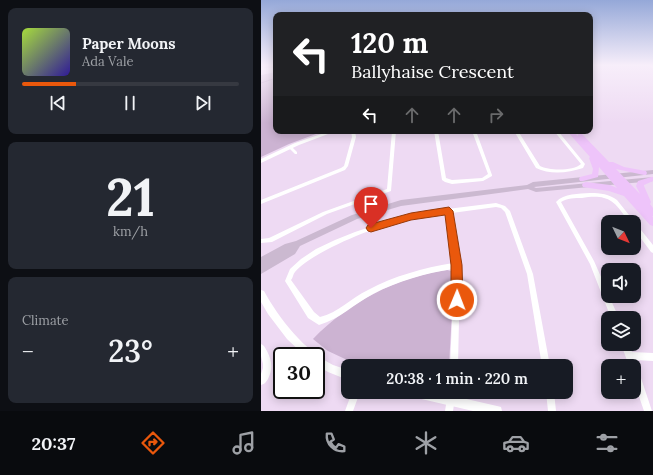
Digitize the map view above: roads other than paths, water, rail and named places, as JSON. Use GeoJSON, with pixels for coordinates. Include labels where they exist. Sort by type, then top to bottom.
{"type":"FeatureCollection","features":[{"type":"Feature","properties":{"kind":"main road"},"geometry":{"type":"LineString","coordinates":[[573,134],[589,152],[652,211]]}},
{"type":"Feature","properties":{"kind":"main road"},"geometry":{"type":"LineString","coordinates":[[580,134],[599,155],[628,196],[653,224]]}},
{"type":"Feature","properties":{"kind":"main road"},"geometry":{"type":"LineString","coordinates":[[585,182],[596,175],[595,163],[589,152]]}},
{"type":"Feature","properties":{"kind":"main road"},"geometry":{"type":"LineString","coordinates":[[599,155],[610,164],[620,168],[645,173],[652,177]]}},
{"type":"Feature","properties":{"kind":"main road"},"geometry":{"type":"LineString","coordinates":[[617,179],[645,173]]}},
{"type":"Feature","properties":{"kind":"main road"},"geometry":{"type":"LineString","coordinates":[[261,262],[288,246],[297,244],[355,217],[401,203],[528,187],[535,190],[585,182],[652,177]]}},
{"type":"Feature","properties":{"kind":"main road"},"geometry":{"type":"LineString","coordinates":[[652,177],[641,183],[652,211]]}},
{"type":"Feature","properties":{"kind":"main road"},"geometry":{"type":"LineString","coordinates":[[585,182],[612,188],[628,196]]}},
{"type":"Feature","properties":{"kind":"main road"},"geometry":{"type":"LineString","coordinates":[[261,270],[292,251],[297,244]]}},
{"type":"Feature","properties":{"kind":"street"},"geometry":{"type":"LineString","coordinates":[[261,161],[289,147],[326,134]]}},
{"type":"Feature","properties":{"kind":"street"},"geometry":{"type":"LineString","coordinates":[[261,202],[343,169],[346,166],[354,134]]}},
{"type":"Feature","properties":{"kind":"street"},"geometry":{"type":"LineString","coordinates":[[261,242],[270,240],[341,207],[389,190],[394,134]]}},
{"type":"Feature","properties":{"kind":"street"},"geometry":{"type":"LineString","coordinates":[[436,134],[443,178],[447,182],[452,182],[483,179],[490,175],[475,134]]}},
{"type":"Feature","properties":{"kind":"street"},"geometry":{"type":"LineString","coordinates":[[518,134],[538,167],[542,170],[548,171],[581,167],[583,164],[582,162],[559,134]]}},
{"type":"Feature","properties":{"kind":"street"},"geometry":{"type":"LineString","coordinates":[[289,147],[296,153]]}},
{"type":"Feature","properties":{"kind":"street"},"geometry":{"type":"LineString","coordinates":[[612,311],[592,263],[558,202],[565,198],[604,195],[616,202],[626,215]]}},
{"type":"Feature","properties":{"kind":"street"},"geometry":{"type":"LineString","coordinates":[[457,265],[423,271],[387,284],[361,297],[330,318],[319,321],[311,315],[288,281],[290,272],[297,264],[349,237],[371,228],[404,218],[496,205],[506,209],[530,274],[545,359]]}},
{"type":"Feature","properties":{"kind":"street"},"geometry":{"type":"LineString","coordinates":[[449,211],[457,265],[458,290],[454,359]]}},
{"type":"Feature","properties":{"kind":"street"},"geometry":{"type":"LineString","coordinates":[[641,234],[653,250]]}},
{"type":"Feature","properties":{"kind":"street"},"geometry":{"type":"LineString","coordinates":[[261,294],[281,323],[302,347]]}},
{"type":"Feature","properties":{"kind":"street"},"geometry":{"type":"LineString","coordinates":[[261,348],[268,365],[261,381]]}},
{"type":"Feature","properties":{"kind":"street"},"geometry":{"type":"LineString","coordinates":[[628,351],[631,359]]}},
{"type":"Feature","properties":{"kind":"street"},"geometry":{"type":"LineString","coordinates":[[630,356],[653,358]]}},
{"type":"Feature","properties":{"kind":"street"},"geometry":{"type":"LineString","coordinates":[[325,365],[341,373]]}},
{"type":"Feature","properties":{"kind":"street"},"geometry":{"type":"LineString","coordinates":[[641,390],[648,411]]}},
{"type":"Feature","properties":{"kind":"street"},"geometry":{"type":"LineString","coordinates":[[349,411],[353,399]]}},
{"type":"Feature","properties":{"kind":"street"},"geometry":{"type":"LineString","coordinates":[[551,399],[552,411]]}},
{"type":"Feature","properties":{"kind":"street"},"geometry":{"type":"LineString","coordinates":[[450,401],[497,411]]}}]}
